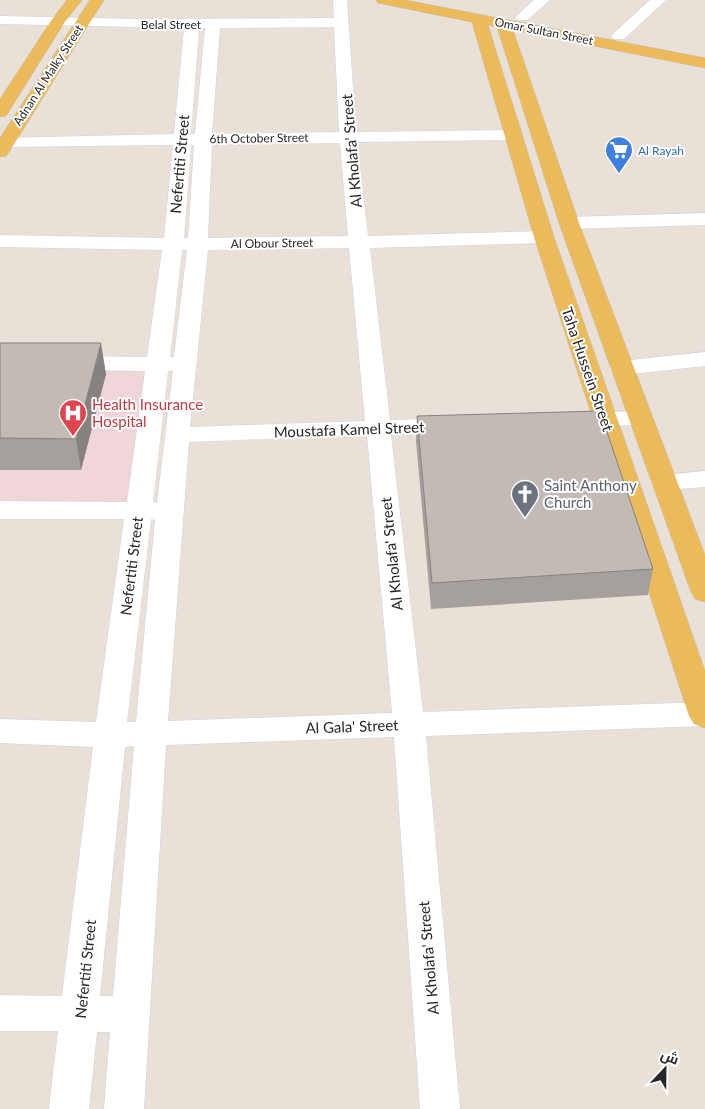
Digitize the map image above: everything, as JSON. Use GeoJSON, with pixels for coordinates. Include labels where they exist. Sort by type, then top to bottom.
{"type":"FeatureCollection","features":[{"type":"Feature","properties":{"kind":"main road","name":"Adnan Al Malky Street"},"geometry":{"type":"LineString","coordinates":[[0,112],[58,22],[75,0]]}},
{"type":"Feature","properties":{"kind":"main road","name":"Adnan Al Malky Street"},"geometry":{"type":"LineString","coordinates":[[3,147],[97,0]]}},
{"type":"Feature","properties":{"kind":"main road","name":"Omar Sultan Street"},"geometry":{"type":"LineString","coordinates":[[383,0],[498,25],[705,63]]}},
{"type":"Feature","properties":{"kind":"main road","name":"Omar Sultan Street"},"geometry":{"type":"LineString","coordinates":[[437,0],[498,25],[619,36],[705,52]]}},
{"type":"Feature","properties":{"kind":"main road","name":"Taha Hussein Street"},"geometry":{"type":"LineString","coordinates":[[498,25],[512,135],[544,237],[705,715]]}},
{"type":"Feature","properties":{"kind":"main road","name":"Taha Hussein Street"},"geometry":{"type":"LineString","coordinates":[[498,25],[705,592]]}},
{"type":"Feature","properties":{"kind":"street"},"geometry":{"type":"LineString","coordinates":[[498,25],[543,0]]}},
{"type":"Feature","properties":{"kind":"street"},"geometry":{"type":"LineString","coordinates":[[619,36],[659,0]]}},
{"type":"Feature","properties":{"kind":"street","name":"Belal Street"},"geometry":{"type":"LineString","coordinates":[[0,20],[202,24],[340,11]]}},
{"type":"Feature","properties":{"kind":"street","name":"Al Kholafa' Street"},"geometry":{"type":"LineString","coordinates":[[340,11],[348,137],[409,724],[440,1109]]}},
{"type":"Feature","properties":{"kind":"street","name":"Nefertiti Street"},"geometry":{"type":"LineString","coordinates":[[124,1109],[169,511],[186,364],[185,244],[202,24]]}},
{"type":"Feature","properties":{"kind":"street","name":"6th October Street"},"geometry":{"type":"LineString","coordinates":[[3,147],[192,139],[512,135]]}},
{"type":"Feature","properties":{"kind":"street"},"geometry":{"type":"LineString","coordinates":[[569,222],[705,220]]}},
{"type":"Feature","properties":{"kind":"street","name":"Al Obour Street"},"geometry":{"type":"LineString","coordinates":[[0,241],[185,244],[544,237]]}},
{"type":"Feature","properties":{"kind":"street","name":"Nefertiti Street"},"geometry":{"type":"LineString","coordinates":[[69,1109],[110,735],[138,511],[158,364],[185,244]]}},
{"type":"Feature","properties":{"kind":"street"},"geometry":{"type":"LineString","coordinates":[[622,368],[705,359]]}},
{"type":"Feature","properties":{"kind":"street"},"geometry":{"type":"LineString","coordinates":[[0,362],[186,364]]}},
{"type":"Feature","properties":{"kind":"street"},"geometry":{"type":"LineString","coordinates":[[556,421],[641,418]]}},
{"type":"Feature","properties":{"kind":"street","name":"Moustafa Kamel Street"},"geometry":{"type":"LineString","coordinates":[[177,435],[476,424]]}},
{"type":"Feature","properties":{"kind":"street"},"geometry":{"type":"LineString","coordinates":[[664,482],[705,479]]}},
{"type":"Feature","properties":{"kind":"street"},"geometry":{"type":"LineString","coordinates":[[0,510],[169,511]]}},
{"type":"Feature","properties":{"kind":"street","name":"Al Gala' Street"},"geometry":{"type":"LineString","coordinates":[[0,732],[110,735],[705,715]]}},
{"type":"Feature","properties":{"kind":"street"},"geometry":{"type":"LineString","coordinates":[[0,1014],[132,1014]]}},
{"type":"Feature","properties":{"kind":"street"},"geometry":{"type":"LineString","coordinates":[[428,1109],[440,1109]]}},
{"type":"Feature","properties":{"kind":"shaded area","name":"Health Insurance Hospital"},"geometry":{"type":"Polygon","coordinates":[[[0,364],[155,365],[136,509],[0,509],[0,364]]]}},
{"type":"Feature","properties":{"kind":"building"},"geometry":{"type":"Polygon","coordinates":[[[0,343],[101,343],[76,439],[0,438],[0,343]]]}},
{"type":"Feature","properties":{"kind":"building","name":"Saint Anthony Church"},"geometry":{"type":"Polygon","coordinates":[[[600,411],[653,569],[432,583],[417,416],[600,411]]]}},
{"type":"Feature","properties":{"kind":"place","name":"Al Rayah"},"geometry":{"type":"Point","coordinates":[619,174]}},
{"type":"Feature","properties":{"kind":"place","name":"Health Insurance Hospital"},"geometry":{"type":"Point","coordinates":[73,437]}},
{"type":"Feature","properties":{"kind":"place","name":"Saint Anthony Church"},"geometry":{"type":"Point","coordinates":[525,518]}}]}
